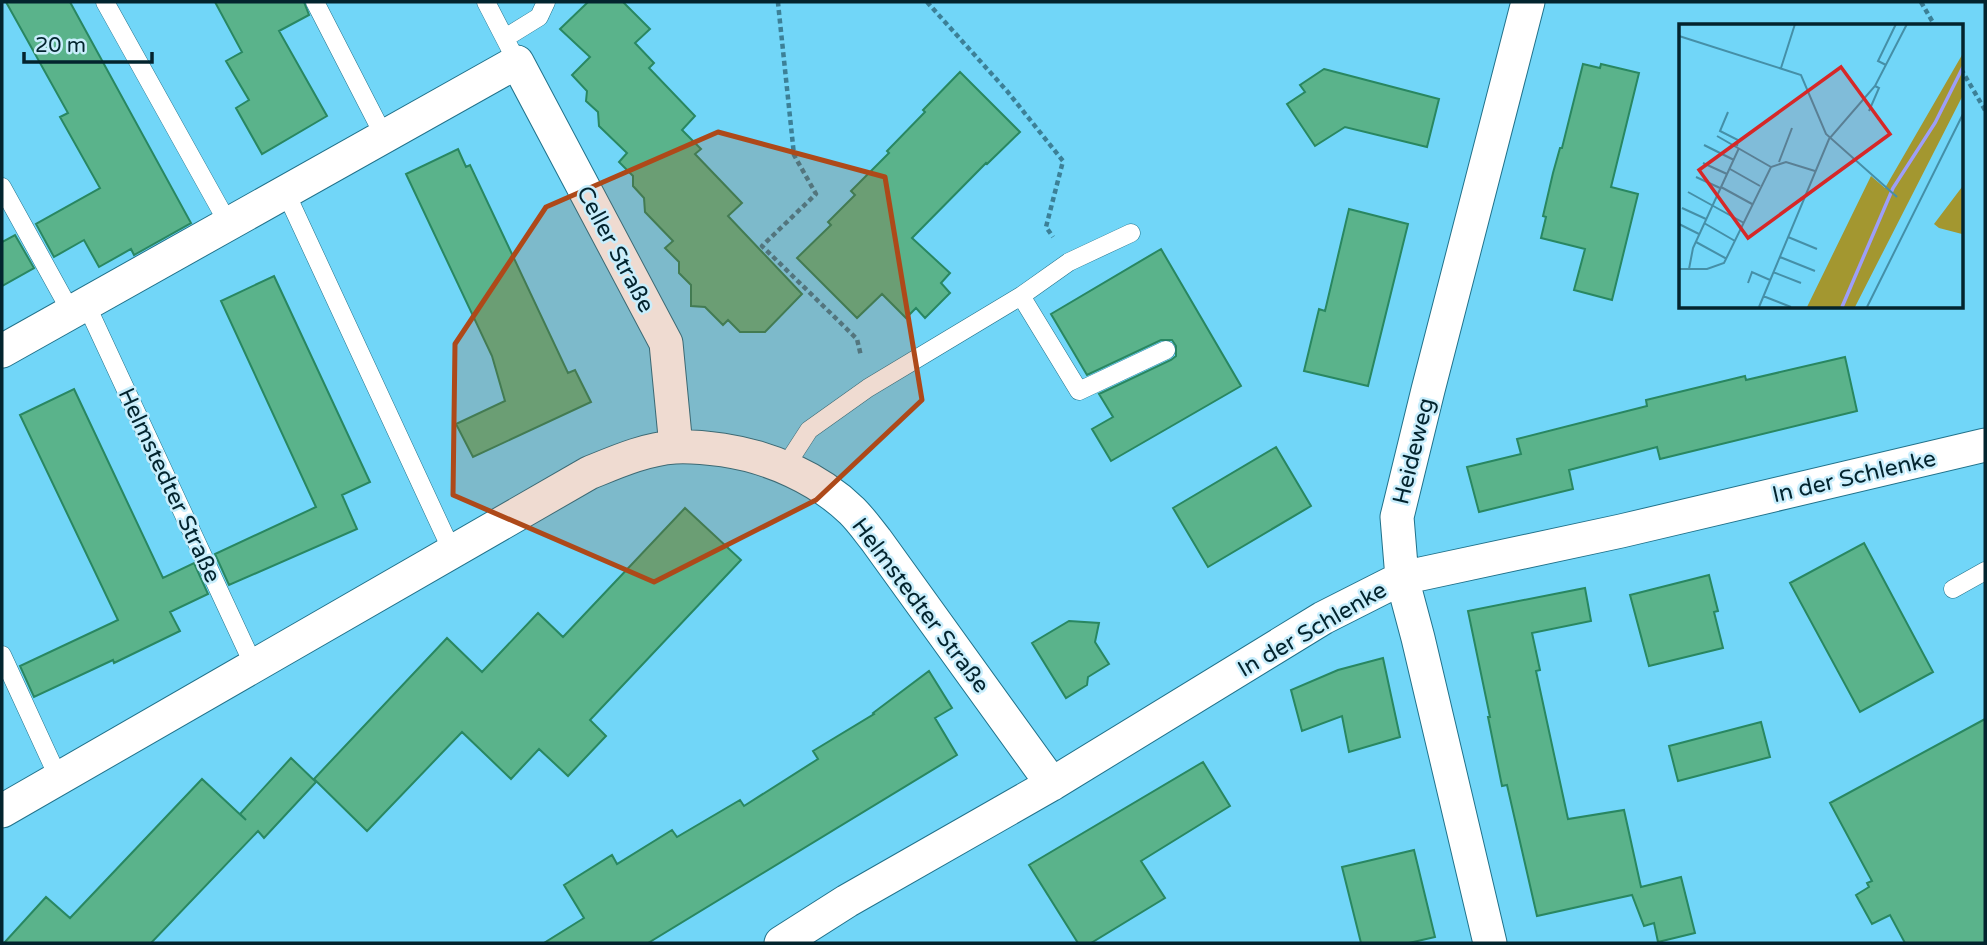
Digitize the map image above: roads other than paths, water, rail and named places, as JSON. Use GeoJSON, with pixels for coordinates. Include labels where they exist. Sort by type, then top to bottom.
{"type":"FeatureCollection","features":[{"type":"Feature","properties":{"kind":"street","name":"Heideweg"},"geometry":{"type":"LineString","coordinates":[[1490,943],[1419,638],[1402,578],[1397,517],[1528,2]]}},
{"type":"Feature","properties":{"kind":"street"},"geometry":{"type":"LineString","coordinates":[[2,351],[385,138],[511,50]]}},
{"type":"Feature","properties":{"kind":"street","name":"Celler Straße"},"geometry":{"type":"LineString","coordinates":[[511,50],[666,343],[676,447]]}},
{"type":"Feature","properties":{"kind":"street","name":"In der Schlenke"},"geometry":{"type":"LineString","coordinates":[[781,943],[847,901],[1052,784],[1323,618],[1402,578],[1621,531],[1985,445]]}},
{"type":"Feature","properties":{"kind":"street","name":"Helmstedter Straße"},"geometry":{"type":"LineString","coordinates":[[2,811],[589,473],[631,456],[676,447],[749,454],[785,467],[822,488],[851,510],[876,540],[1052,784]]}},
{"type":"Feature","properties":{"kind":"lane"},"geometry":{"type":"LineString","coordinates":[[104,2],[228,223]]}},
{"type":"Feature","properties":{"kind":"lane"},"geometry":{"type":"LineString","coordinates":[[315,2],[385,138]]}},
{"type":"Feature","properties":{"kind":"lane","name":"Celler Straße"},"geometry":{"type":"LineString","coordinates":[[486,2],[511,50]]}},
{"type":"Feature","properties":{"kind":"lane"},"geometry":{"type":"LineString","coordinates":[[511,50],[539,17],[546,2]]}},
{"type":"Feature","properties":{"kind":"lane"},"geometry":{"type":"LineString","coordinates":[[2,187],[78,308]]}},
{"type":"Feature","properties":{"kind":"lane"},"geometry":{"type":"LineString","coordinates":[[286,193],[452,551]]}},
{"type":"Feature","properties":{"kind":"lane"},"geometry":{"type":"LineString","coordinates":[[785,467],[808,430],[868,388],[1021,296],[1069,262],[1131,233]]}},
{"type":"Feature","properties":{"kind":"lane"},"geometry":{"type":"LineString","coordinates":[[1021,296],[1079,391],[1166,350]]}},
{"type":"Feature","properties":{"kind":"lane","name":"Helmstedter Straße"},"geometry":{"type":"LineString","coordinates":[[78,308],[254,666]]}},
{"type":"Feature","properties":{"kind":"lane"},"geometry":{"type":"LineString","coordinates":[[1953,589],[1985,571]]}},
{"type":"Feature","properties":{"kind":"lane"},"geometry":{"type":"LineString","coordinates":[[2,655],[59,779]]}}]}
